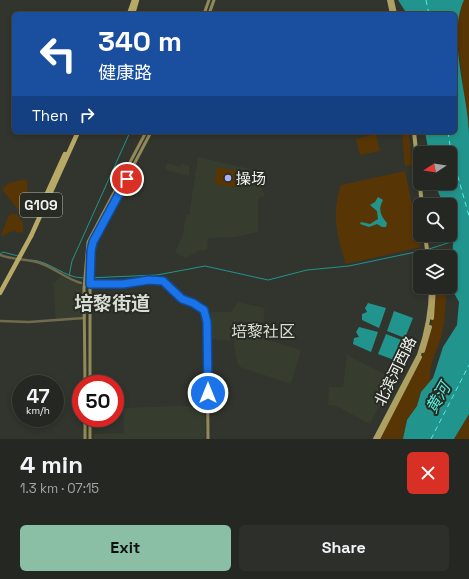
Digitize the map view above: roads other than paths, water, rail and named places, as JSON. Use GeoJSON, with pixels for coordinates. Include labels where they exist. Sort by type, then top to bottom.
{"type":"FeatureCollection","features":[{"type":"Feature","properties":{"kind":"highway"},"geometry":{"type":"LineString","coordinates":[[130,12],[134,0]]}},
{"type":"Feature","properties":{"kind":"highway"},"geometry":{"type":"LineString","coordinates":[[134,12],[137,0]]}},
{"type":"Feature","properties":{"kind":"highway","name":"G109"},"geometry":{"type":"LineString","coordinates":[[0,293],[17,265],[74,134]]}},
{"type":"Feature","properties":{"kind":"highway","name":"G109"},"geometry":{"type":"LineString","coordinates":[[56,177],[77,134]]}},
{"type":"Feature","properties":{"kind":"highway","name":"G109"},"geometry":{"type":"LineString","coordinates":[[0,288],[30,235]]}},
{"type":"Feature","properties":{"kind":"main road"},"geometry":{"type":"LineString","coordinates":[[205,12],[209,0]]}},
{"type":"Feature","properties":{"kind":"main road"},"geometry":{"type":"LineString","coordinates":[[210,12],[214,0]]}},
{"type":"Feature","properties":{"kind":"main road"},"geometry":{"type":"LineString","coordinates":[[391,0],[392,12]]}},
{"type":"Feature","properties":{"kind":"main road"},"geometry":{"type":"LineString","coordinates":[[391,0],[394,12]]}},
{"type":"Feature","properties":{"kind":"main road"},"geometry":{"type":"LineString","coordinates":[[85,375],[84,282],[86,276],[88,242],[145,134]]}},
{"type":"Feature","properties":{"kind":"main road"},"geometry":{"type":"LineString","coordinates":[[90,375],[90,280],[91,251],[93,242],[150,134]]}},
{"type":"Feature","properties":{"kind":"main road"},"geometry":{"type":"LineString","coordinates":[[415,134],[417,146]]}},
{"type":"Feature","properties":{"kind":"main road"},"geometry":{"type":"LineString","coordinates":[[415,134],[422,198]]}},
{"type":"Feature","properties":{"kind":"main road"},"geometry":{"type":"LineString","coordinates":[[84,282],[90,280],[123,284],[149,280],[163,281],[182,299],[193,303],[204,310],[207,322],[208,439]]}},
{"type":"Feature","properties":{"kind":"main road","name":"北滨河西路"},"geometry":{"type":"LineString","coordinates":[[375,439],[419,354],[429,322],[431,294]]}},
{"type":"Feature","properties":{"kind":"main road","name":"北滨河西路"},"geometry":{"type":"LineString","coordinates":[[378,439],[425,346],[433,311],[432,294]]}},
{"type":"Feature","properties":{"kind":"main road"},"geometry":{"type":"LineString","coordinates":[[85,427],[85,439]]}},
{"type":"Feature","properties":{"kind":"main road"},"geometry":{"type":"LineString","coordinates":[[90,427],[90,439]]}},
{"type":"Feature","properties":{"kind":"street"},"geometry":{"type":"LineString","coordinates":[[0,255],[42,264],[69,280],[84,282]]}},
{"type":"Feature","properties":{"kind":"street"},"geometry":{"type":"LineString","coordinates":[[0,321],[29,322],[84,318]]}},
{"type":"Feature","properties":{"kind":"water"},"geometry":{"type":"Polygon","coordinates":[[[398,0],[464,0],[459,15],[457,31],[457,12],[406,12],[398,0]]]}},
{"type":"Feature","properties":{"kind":"water","name":"黄河"},"geometry":{"type":"Polygon","coordinates":[[[457,31],[469,134],[469,414],[454,439],[403,439],[407,420],[417,406],[421,392],[433,378],[443,347],[457,325],[459,302],[455,294],[457,294],[457,250],[453,250],[453,242],[457,242],[457,198],[441,198],[437,190],[457,190],[457,146],[428,146],[425,134],[457,134],[457,31]]]}},
{"type":"Feature","properties":{"kind":"water"},"geometry":{"type":"Polygon","coordinates":[[[378,197],[383,200],[380,212],[387,223],[386,227],[382,227],[377,224],[369,227],[360,224],[361,222],[370,224],[378,219],[377,211],[370,205],[375,202],[378,197]]]}},
{"type":"Feature","properties":{"kind":"water"},"geometry":{"type":"Polygon","coordinates":[[[368,303],[386,308],[379,328],[362,320],[362,314],[367,312],[365,308],[368,303]]]}},
{"type":"Feature","properties":{"kind":"water"},"geometry":{"type":"Polygon","coordinates":[[[394,311],[413,318],[405,338],[387,331],[394,311]]]}},
{"type":"Feature","properties":{"kind":"water"},"geometry":{"type":"Polygon","coordinates":[[[359,327],[378,332],[371,352],[353,344],[354,338],[359,337],[356,332],[359,327]]]}},
{"type":"Feature","properties":{"kind":"water"},"geometry":{"type":"Polygon","coordinates":[[[386,334],[404,341],[397,361],[378,354],[386,334]]]}},
{"type":"Feature","properties":{"kind":"waterway"},"geometry":{"type":"LineString","coordinates":[[69,276],[72,261],[129,134]]}},
{"type":"Feature","properties":{"kind":"waterway"},"geometry":{"type":"LineString","coordinates":[[429,249],[451,242]]}},
{"type":"Feature","properties":{"kind":"waterway"},"geometry":{"type":"LineString","coordinates":[[0,254],[3,252],[18,256]]}},
{"type":"Feature","properties":{"kind":"waterway"},"geometry":{"type":"LineString","coordinates":[[87,278],[157,275],[205,266],[268,280],[307,270],[349,266],[413,253]]}},
{"type":"Feature","properties":{"kind":"waterway"},"geometry":{"type":"LineString","coordinates":[[31,260],[45,263],[70,275],[83,278]]}},
{"type":"Feature","properties":{"kind":"place","name":"操场"},"geometry":{"type":"Point","coordinates":[228,178]}},
{"type":"Feature","properties":{"kind":"district","name":"培黎街道"},"geometry":{"type":"Point","coordinates":[112,303]}},
{"type":"Feature","properties":{"kind":"district","name":"培黎社区"},"geometry":{"type":"Point","coordinates":[263,331]}}]}
